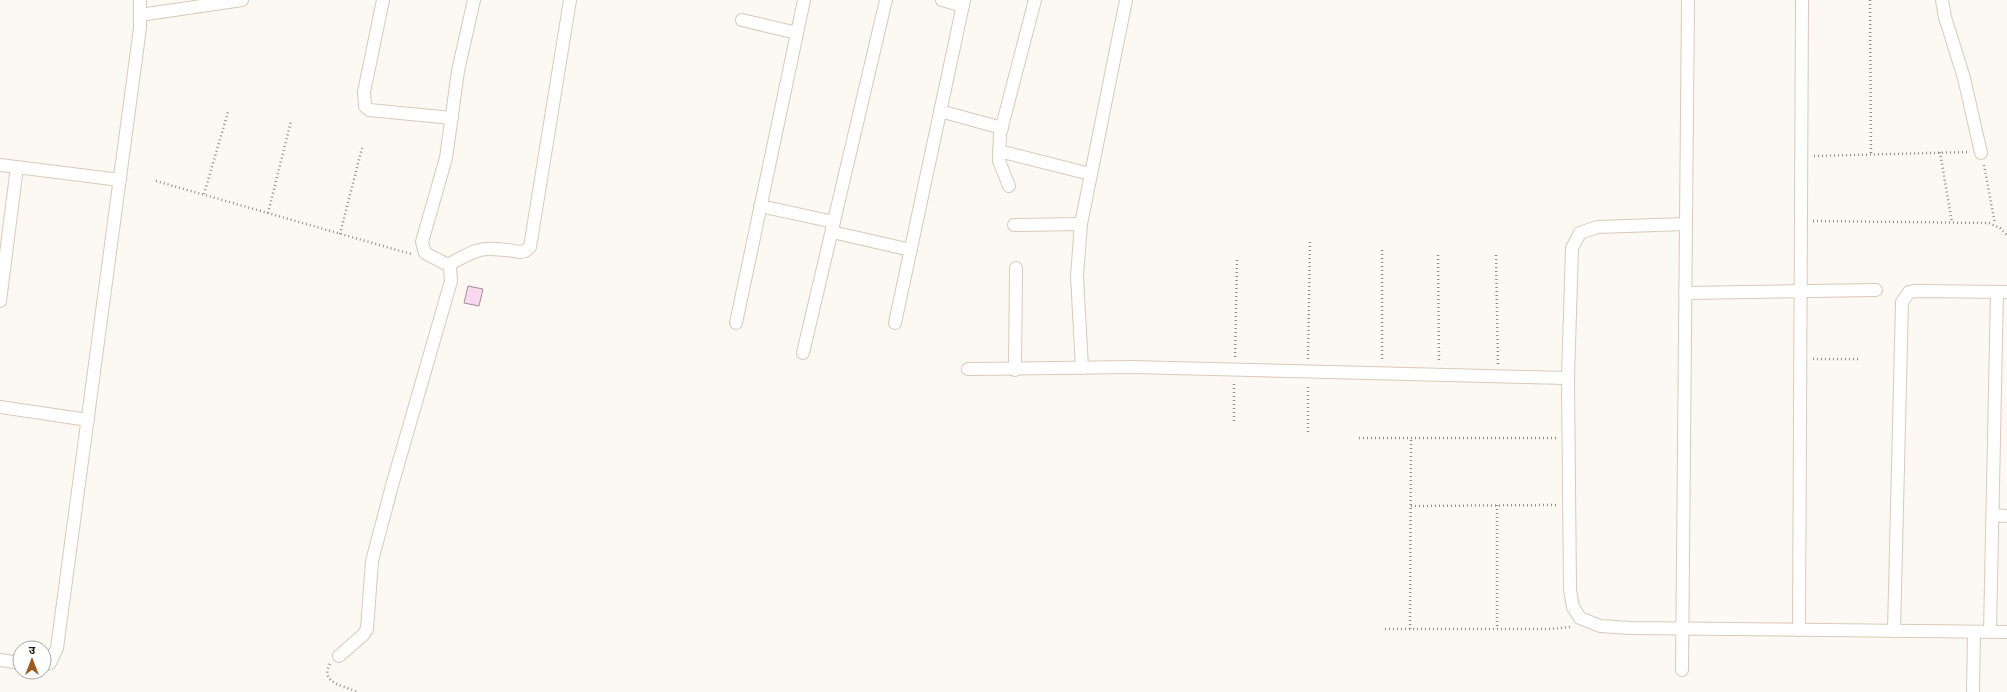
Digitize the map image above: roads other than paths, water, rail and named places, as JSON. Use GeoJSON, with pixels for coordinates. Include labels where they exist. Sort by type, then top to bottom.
{"type":"FeatureCollection","features":[{"type":"Feature","properties":{"kind":"street"},"geometry":{"type":"LineString","coordinates":[[52,659],[57,648],[88,420],[140,28],[140,0]]}},
{"type":"Feature","properties":{"kind":"street"},"geometry":{"type":"LineString","coordinates":[[140,15],[242,0]]}},
{"type":"Feature","properties":{"kind":"street"},"geometry":{"type":"LineString","coordinates":[[383,0],[364,92],[365,106],[369,110],[452,118]]}},
{"type":"Feature","properties":{"kind":"street"},"geometry":{"type":"LineString","coordinates":[[338,656],[363,635],[367,628],[372,560],[451,281],[450,268],[448,265],[425,253],[422,242],[446,158],[458,71],[474,0]]}},
{"type":"Feature","properties":{"kind":"street"},"geometry":{"type":"LineString","coordinates":[[448,265],[475,250],[485,248],[520,252],[525,251],[530,246],[570,0]]}},
{"type":"Feature","properties":{"kind":"street"},"geometry":{"type":"LineString","coordinates":[[736,323],[804,0]]}},
{"type":"Feature","properties":{"kind":"street"},"geometry":{"type":"LineString","coordinates":[[803,352],[886,0]]}},
{"type":"Feature","properties":{"kind":"street"},"geometry":{"type":"LineString","coordinates":[[895,323],[964,3],[942,0]]}},
{"type":"Feature","properties":{"kind":"street"},"geometry":{"type":"LineString","coordinates":[[1009,186],[999,161],[1002,128],[1035,0]]}},
{"type":"Feature","properties":{"kind":"street"},"geometry":{"type":"LineString","coordinates":[[1082,368],[1077,276],[1081,224],[1126,0]]}},
{"type":"Feature","properties":{"kind":"street"},"geometry":{"type":"LineString","coordinates":[[1682,670],[1688,0]]}},
{"type":"Feature","properties":{"kind":"street"},"geometry":{"type":"LineString","coordinates":[[1799,630],[1802,0]]}},
{"type":"Feature","properties":{"kind":"street"},"geometry":{"type":"LineString","coordinates":[[1942,0],[1945,17],[1964,78],[1981,153]]}},
{"type":"Feature","properties":{"kind":"street"},"geometry":{"type":"LineString","coordinates":[[742,20],[797,34]]}},
{"type":"Feature","properties":{"kind":"street"},"geometry":{"type":"LineString","coordinates":[[940,111],[1002,128]]}},
{"type":"Feature","properties":{"kind":"street"},"geometry":{"type":"LineString","coordinates":[[999,151],[1090,174]]}},
{"type":"Feature","properties":{"kind":"street"},"geometry":{"type":"LineString","coordinates":[[0,165],[120,180]]}},
{"type":"Feature","properties":{"kind":"street"},"geometry":{"type":"LineString","coordinates":[[0,301],[17,167]]}},
{"type":"Feature","properties":{"kind":"street"},"geometry":{"type":"LineString","coordinates":[[760,206],[910,250]]}},
{"type":"Feature","properties":{"kind":"street"},"geometry":{"type":"LineString","coordinates":[[1014,225],[1081,224]]}},
{"type":"Feature","properties":{"kind":"street"},"geometry":{"type":"LineString","coordinates":[[1685,224],[1597,227],[1584,231],[1576,238],[1572,248],[1570,261],[1568,378],[1570,590],[1573,607],[1580,618],[1592,624],[1614,628],[2007,632]]}},
{"type":"Feature","properties":{"kind":"street"},"geometry":{"type":"LineString","coordinates":[[1015,370],[1016,268]]}},
{"type":"Feature","properties":{"kind":"street"},"geometry":{"type":"LineString","coordinates":[[1685,293],[1876,290]]}},
{"type":"Feature","properties":{"kind":"street"},"geometry":{"type":"LineString","coordinates":[[1894,631],[1902,302],[1909,292],[1916,291],[2002,292],[2001,392],[1993,516],[1990,632]]}},
{"type":"Feature","properties":{"kind":"street"},"geometry":{"type":"LineString","coordinates":[[968,369],[1015,370],[1132,367],[1568,378]]}},
{"type":"Feature","properties":{"kind":"street"},"geometry":{"type":"LineString","coordinates":[[0,407],[88,420]]}},
{"type":"Feature","properties":{"kind":"street"},"geometry":{"type":"LineString","coordinates":[[1993,516],[2007,516]]}},
{"type":"Feature","properties":{"kind":"street"},"geometry":{"type":"LineString","coordinates":[[1973,692],[1974,632]]}},
{"type":"Feature","properties":{"kind":"street"},"geometry":{"type":"LineString","coordinates":[[0,660],[12,662]]}}]}
